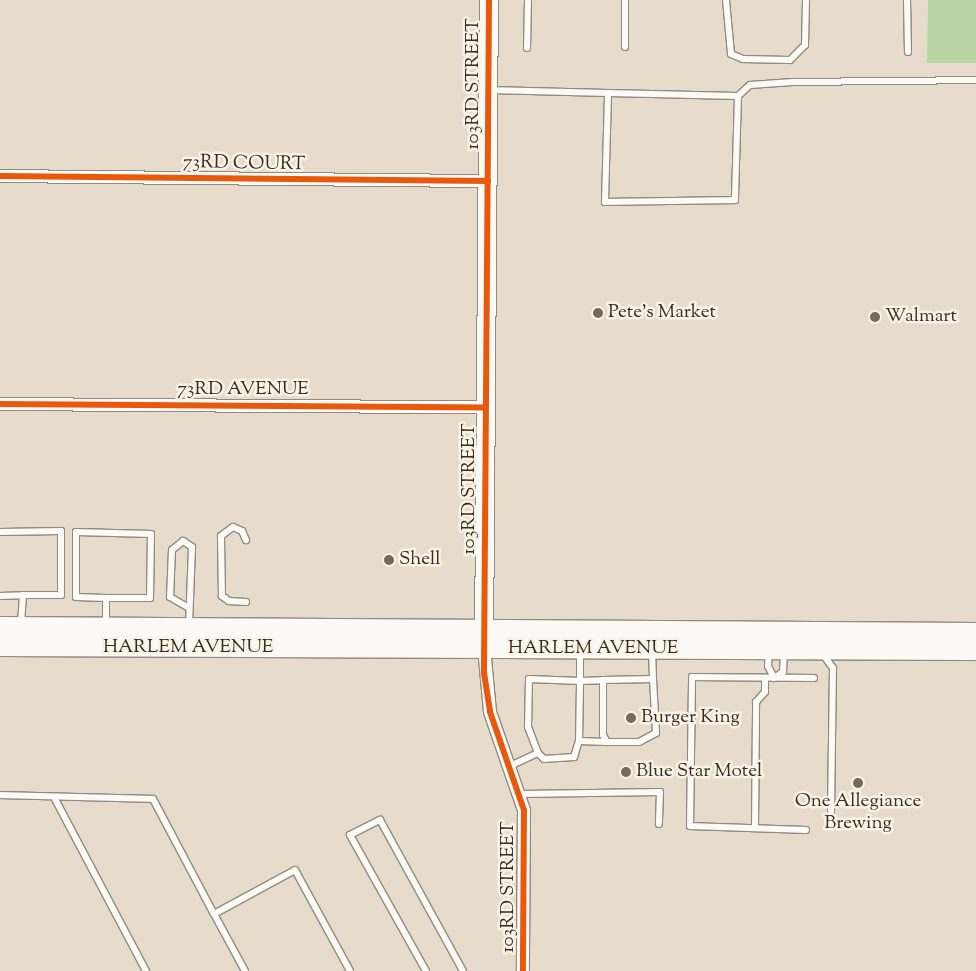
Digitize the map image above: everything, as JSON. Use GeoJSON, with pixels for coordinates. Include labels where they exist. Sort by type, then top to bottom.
{"type":"FeatureCollection","features":[{"type":"Feature","properties":{"kind":"main road","name":"HARLEM AVENUE"},"geometry":{"type":"LineString","coordinates":[[0,627],[189,628],[484,639],[580,648],[976,650]]}},
{"type":"Feature","properties":{"kind":"main road","name":"HARLEM AVENUE"},"geometry":{"type":"LineString","coordinates":[[0,646],[976,633]]}},
{"type":"Feature","properties":{"kind":"street","name":"103RD STREET"},"geometry":{"type":"LineString","coordinates":[[489,0],[484,639],[486,693],[521,794],[526,829],[524,971]]}},
{"type":"Feature","properties":{"kind":"street","name":"73RD COURT"},"geometry":{"type":"LineString","coordinates":[[0,176],[488,181]]}},
{"type":"Feature","properties":{"kind":"street","name":"73RD AVENUE"},"geometry":{"type":"LineString","coordinates":[[0,404],[486,407]]}},
{"type":"Feature","properties":{"kind":"lane"},"geometry":{"type":"LineString","coordinates":[[527,48],[528,0]]}},
{"type":"Feature","properties":{"kind":"lane"},"geometry":{"type":"LineString","coordinates":[[625,0],[625,47]]}},
{"type":"Feature","properties":{"kind":"lane"},"geometry":{"type":"LineString","coordinates":[[726,0],[732,54],[743,60],[790,60],[805,45],[806,0]]}},
{"type":"Feature","properties":{"kind":"lane"},"geometry":{"type":"LineString","coordinates":[[907,0],[908,52]]}},
{"type":"Feature","properties":{"kind":"lane"},"geometry":{"type":"LineString","coordinates":[[488,90],[738,96],[750,85],[793,82],[976,80]]}},
{"type":"Feature","properties":{"kind":"lane"},"geometry":{"type":"LineString","coordinates":[[608,93],[605,202],[735,200],[738,96]]}},
{"type":"Feature","properties":{"kind":"lane"},"geometry":{"type":"LineString","coordinates":[[246,540],[242,531],[233,527],[221,536],[222,596],[229,601],[246,602]]}},
{"type":"Feature","properties":{"kind":"lane"},"geometry":{"type":"LineString","coordinates":[[0,532],[61,531],[61,595],[0,596]]}},
{"type":"Feature","properties":{"kind":"lane"},"geometry":{"type":"LineString","coordinates":[[76,532],[151,534],[150,598],[106,598],[76,597],[76,532]]}},
{"type":"Feature","properties":{"kind":"lane"},"geometry":{"type":"LineString","coordinates":[[189,608],[170,597],[172,550],[183,541],[192,547],[189,628]]}},
{"type":"Feature","properties":{"kind":"lane"},"geometry":{"type":"LineString","coordinates":[[21,627],[23,595]]}},
{"type":"Feature","properties":{"kind":"lane"},"geometry":{"type":"LineString","coordinates":[[106,598],[106,628]]}},
{"type":"Feature","properties":{"kind":"lane"},"geometry":{"type":"LineString","coordinates":[[580,648],[580,681],[579,741],[578,753],[569,760],[544,759],[538,753],[528,727],[529,679],[580,681],[653,679]]}},
{"type":"Feature","properties":{"kind":"lane"},"geometry":{"type":"LineString","coordinates":[[579,741],[607,742],[652,739],[656,733],[652,649]]}},
{"type":"Feature","properties":{"kind":"lane"},"geometry":{"type":"LineString","coordinates":[[774,678],[783,672],[777,649]]}},
{"type":"Feature","properties":{"kind":"lane"},"geometry":{"type":"LineString","coordinates":[[774,678],[768,666],[777,649]]}},
{"type":"Feature","properties":{"kind":"lane"},"geometry":{"type":"LineString","coordinates":[[819,650],[833,668]]}},
{"type":"Feature","properties":{"kind":"lane"},"geometry":{"type":"LineString","coordinates":[[831,814],[833,668],[846,650]]}},
{"type":"Feature","properties":{"kind":"lane"},"geometry":{"type":"LineString","coordinates":[[806,830],[690,826],[692,677],[814,678]]}},
{"type":"Feature","properties":{"kind":"lane"},"geometry":{"type":"LineString","coordinates":[[755,828],[756,702],[765,692],[765,678]]}},
{"type":"Feature","properties":{"kind":"lane"},"geometry":{"type":"LineString","coordinates":[[603,680],[602,736],[607,742]]}},
{"type":"Feature","properties":{"kind":"lane"},"geometry":{"type":"LineString","coordinates":[[510,766],[538,753]]}},
{"type":"Feature","properties":{"kind":"lane"},"geometry":{"type":"LineString","coordinates":[[521,794],[660,792],[659,824]]}},
{"type":"Feature","properties":{"kind":"lane"},"geometry":{"type":"LineString","coordinates":[[0,795],[55,799],[153,799],[245,971]]}},
{"type":"Feature","properties":{"kind":"lane"},"geometry":{"type":"LineString","coordinates":[[55,799],[146,971]]}},
{"type":"Feature","properties":{"kind":"lane"},"geometry":{"type":"LineString","coordinates":[[426,971],[350,835],[380,820],[463,971]]}},
{"type":"Feature","properties":{"kind":"lane"},"geometry":{"type":"LineString","coordinates":[[214,914],[295,870],[350,971]]}},
{"type":"Feature","properties":{"kind":"green space"},"geometry":{"type":"Polygon","coordinates":[[[928,0],[976,0],[976,63],[927,63],[928,0]]]}},
{"type":"Feature","properties":{"kind":"cycle path"},"geometry":{"type":"LineString","coordinates":[[489,0],[484,673],[490,712],[524,810],[523,971]]}},
{"type":"Feature","properties":{"kind":"cycle path"},"geometry":{"type":"LineString","coordinates":[[0,176],[488,181]]}},
{"type":"Feature","properties":{"kind":"cycle path"},"geometry":{"type":"LineString","coordinates":[[0,404],[486,407]]}},
{"type":"Feature","properties":{"kind":"place","name":"Pete's Market"},"geometry":{"type":"Point","coordinates":[598,313]}},
{"type":"Feature","properties":{"kind":"place","name":"Walmart"},"geometry":{"type":"Point","coordinates":[875,317]}},
{"type":"Feature","properties":{"kind":"place","name":"Shell"},"geometry":{"type":"Point","coordinates":[389,560]}},
{"type":"Feature","properties":{"kind":"place","name":"Burger King"},"geometry":{"type":"Point","coordinates":[631,718]}},
{"type":"Feature","properties":{"kind":"place","name":"Blue Star Motel"},"geometry":{"type":"Point","coordinates":[626,772]}},
{"type":"Feature","properties":{"kind":"place","name":"One Allegiance Brewing"},"geometry":{"type":"Point","coordinates":[858,783]}}]}
